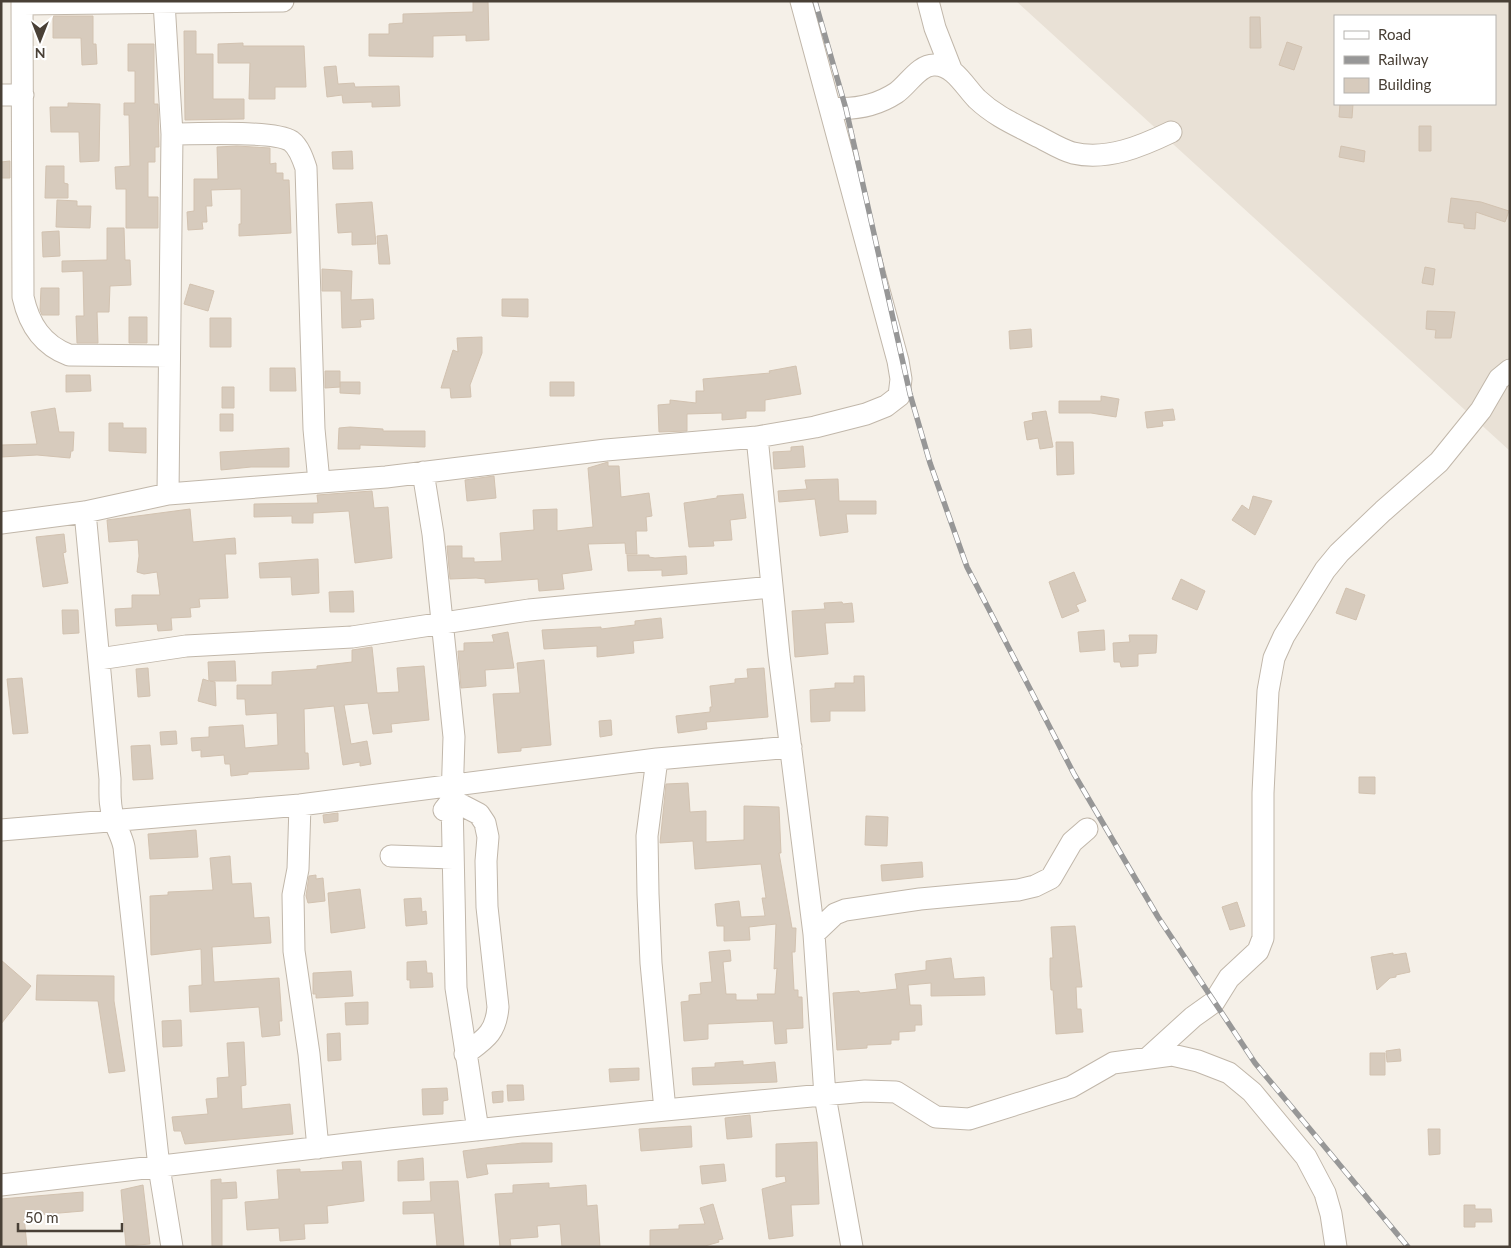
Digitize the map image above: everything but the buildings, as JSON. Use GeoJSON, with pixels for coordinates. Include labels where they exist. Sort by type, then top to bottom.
{"type":"FeatureCollection","features":[{"type":"Feature","properties":{"kind":"street"},"geometry":{"type":"LineString","coordinates":[[169,356],[69,355],[56,350],[32,325],[23,297],[22,2],[283,1]]}},
{"type":"Feature","properties":{"kind":"street"},"geometry":{"type":"LineString","coordinates":[[1,523],[85,512],[168,494],[423,472],[636,446],[757,437],[815,427],[866,414],[886,406],[899,396],[901,379],[898,361],[801,1]]}},
{"type":"Feature","properties":{"kind":"street"},"geometry":{"type":"LineString","coordinates":[[928,1],[935,28],[951,69],[960,82],[996,115],[1055,146],[1074,153],[1091,155],[1128,150],[1145,145],[1171,132]]}},
{"type":"Feature","properties":{"kind":"street"},"geometry":{"type":"LineString","coordinates":[[164,2],[172,134],[168,494]]}},
{"type":"Feature","properties":{"kind":"street"},"geometry":{"type":"LineString","coordinates":[[923,68],[935,28]]}},
{"type":"Feature","properties":{"kind":"street"},"geometry":{"type":"LineString","coordinates":[[830,108],[846,109],[870,106],[897,93],[923,68],[936,64],[951,69]]}},
{"type":"Feature","properties":{"kind":"street"},"geometry":{"type":"LineString","coordinates":[[1,95],[23,95]]}},
{"type":"Feature","properties":{"kind":"street"},"geometry":{"type":"LineString","coordinates":[[172,134],[275,136],[292,142],[300,152],[306,168],[314,429],[319,482]]}},
{"type":"Feature","properties":{"kind":"street"},"geometry":{"type":"LineString","coordinates":[[1150,1057],[1193,1017],[1214,1002],[1229,978],[1258,951],[1263,938],[1263,793],[1268,691],[1274,658],[1284,636],[1325,570],[1339,553],[1439,462],[1481,410],[1499,380],[1510,370]]}},
{"type":"Feature","properties":{"kind":"street"},"geometry":{"type":"LineString","coordinates":[[757,437],[772,587],[814,934],[824,1096],[848,1245]]}},
{"type":"Feature","properties":{"kind":"street"},"geometry":{"type":"LineString","coordinates":[[423,472],[433,534],[454,737],[452,853],[455,972],[464,1054],[478,1130]]}},
{"type":"Feature","properties":{"kind":"street"},"geometry":{"type":"LineString","coordinates":[[85,512],[110,779],[110,801],[114,820],[121,833],[124,847],[159,1166],[172,1247]]}},
{"type":"Feature","properties":{"kind":"street"},"geometry":{"type":"LineString","coordinates":[[99,659],[186,646],[352,637],[529,610],[772,587]]}},
{"type":"Feature","properties":{"kind":"street"},"geometry":{"type":"LineString","coordinates":[[1,830],[452,792],[657,759],[791,747]]}},
{"type":"Feature","properties":{"kind":"street"},"geometry":{"type":"LineString","coordinates":[[657,759],[647,836],[648,894],[651,954],[665,1110]]}},
{"type":"Feature","properties":{"kind":"street"},"geometry":{"type":"LineString","coordinates":[[452,792],[479,814],[485,823],[488,837],[486,861],[487,907],[498,1007],[494,1029],[464,1054]]}},
{"type":"Feature","properties":{"kind":"street"},"geometry":{"type":"LineString","coordinates":[[300,805],[298,869],[293,896],[294,951],[309,1054],[318,1148]]}},
{"type":"Feature","properties":{"kind":"street"},"geometry":{"type":"LineString","coordinates":[[814,934],[835,914],[845,910],[920,899],[1018,890],[1035,886],[1051,878],[1072,842],[1087,829]]}},
{"type":"Feature","properties":{"kind":"street"},"geometry":{"type":"LineString","coordinates":[[391,856],[452,853]]}},
{"type":"Feature","properties":{"kind":"street"},"geometry":{"type":"LineString","coordinates":[[1,1185],[478,1130],[865,1091],[896,1092],[936,1117],[970,1119],[1072,1087],[1113,1063],[1172,1055],[1198,1061],[1229,1073],[1252,1092],[1306,1157],[1325,1193],[1331,1214],[1336,1247]]}},
{"type":"Feature","properties":{"kind":"shaded area"},"geometry":{"type":"Polygon","coordinates":[[[1016,1],[1510,1],[1510,451],[1016,1]]]}},
{"type":"Feature","properties":{"kind":"railway"},"geometry":{"type":"LineString","coordinates":[[815,1],[846,109],[910,394],[930,463],[967,567],[1074,774],[1158,917],[1255,1063],[1408,1247]]}}]}
